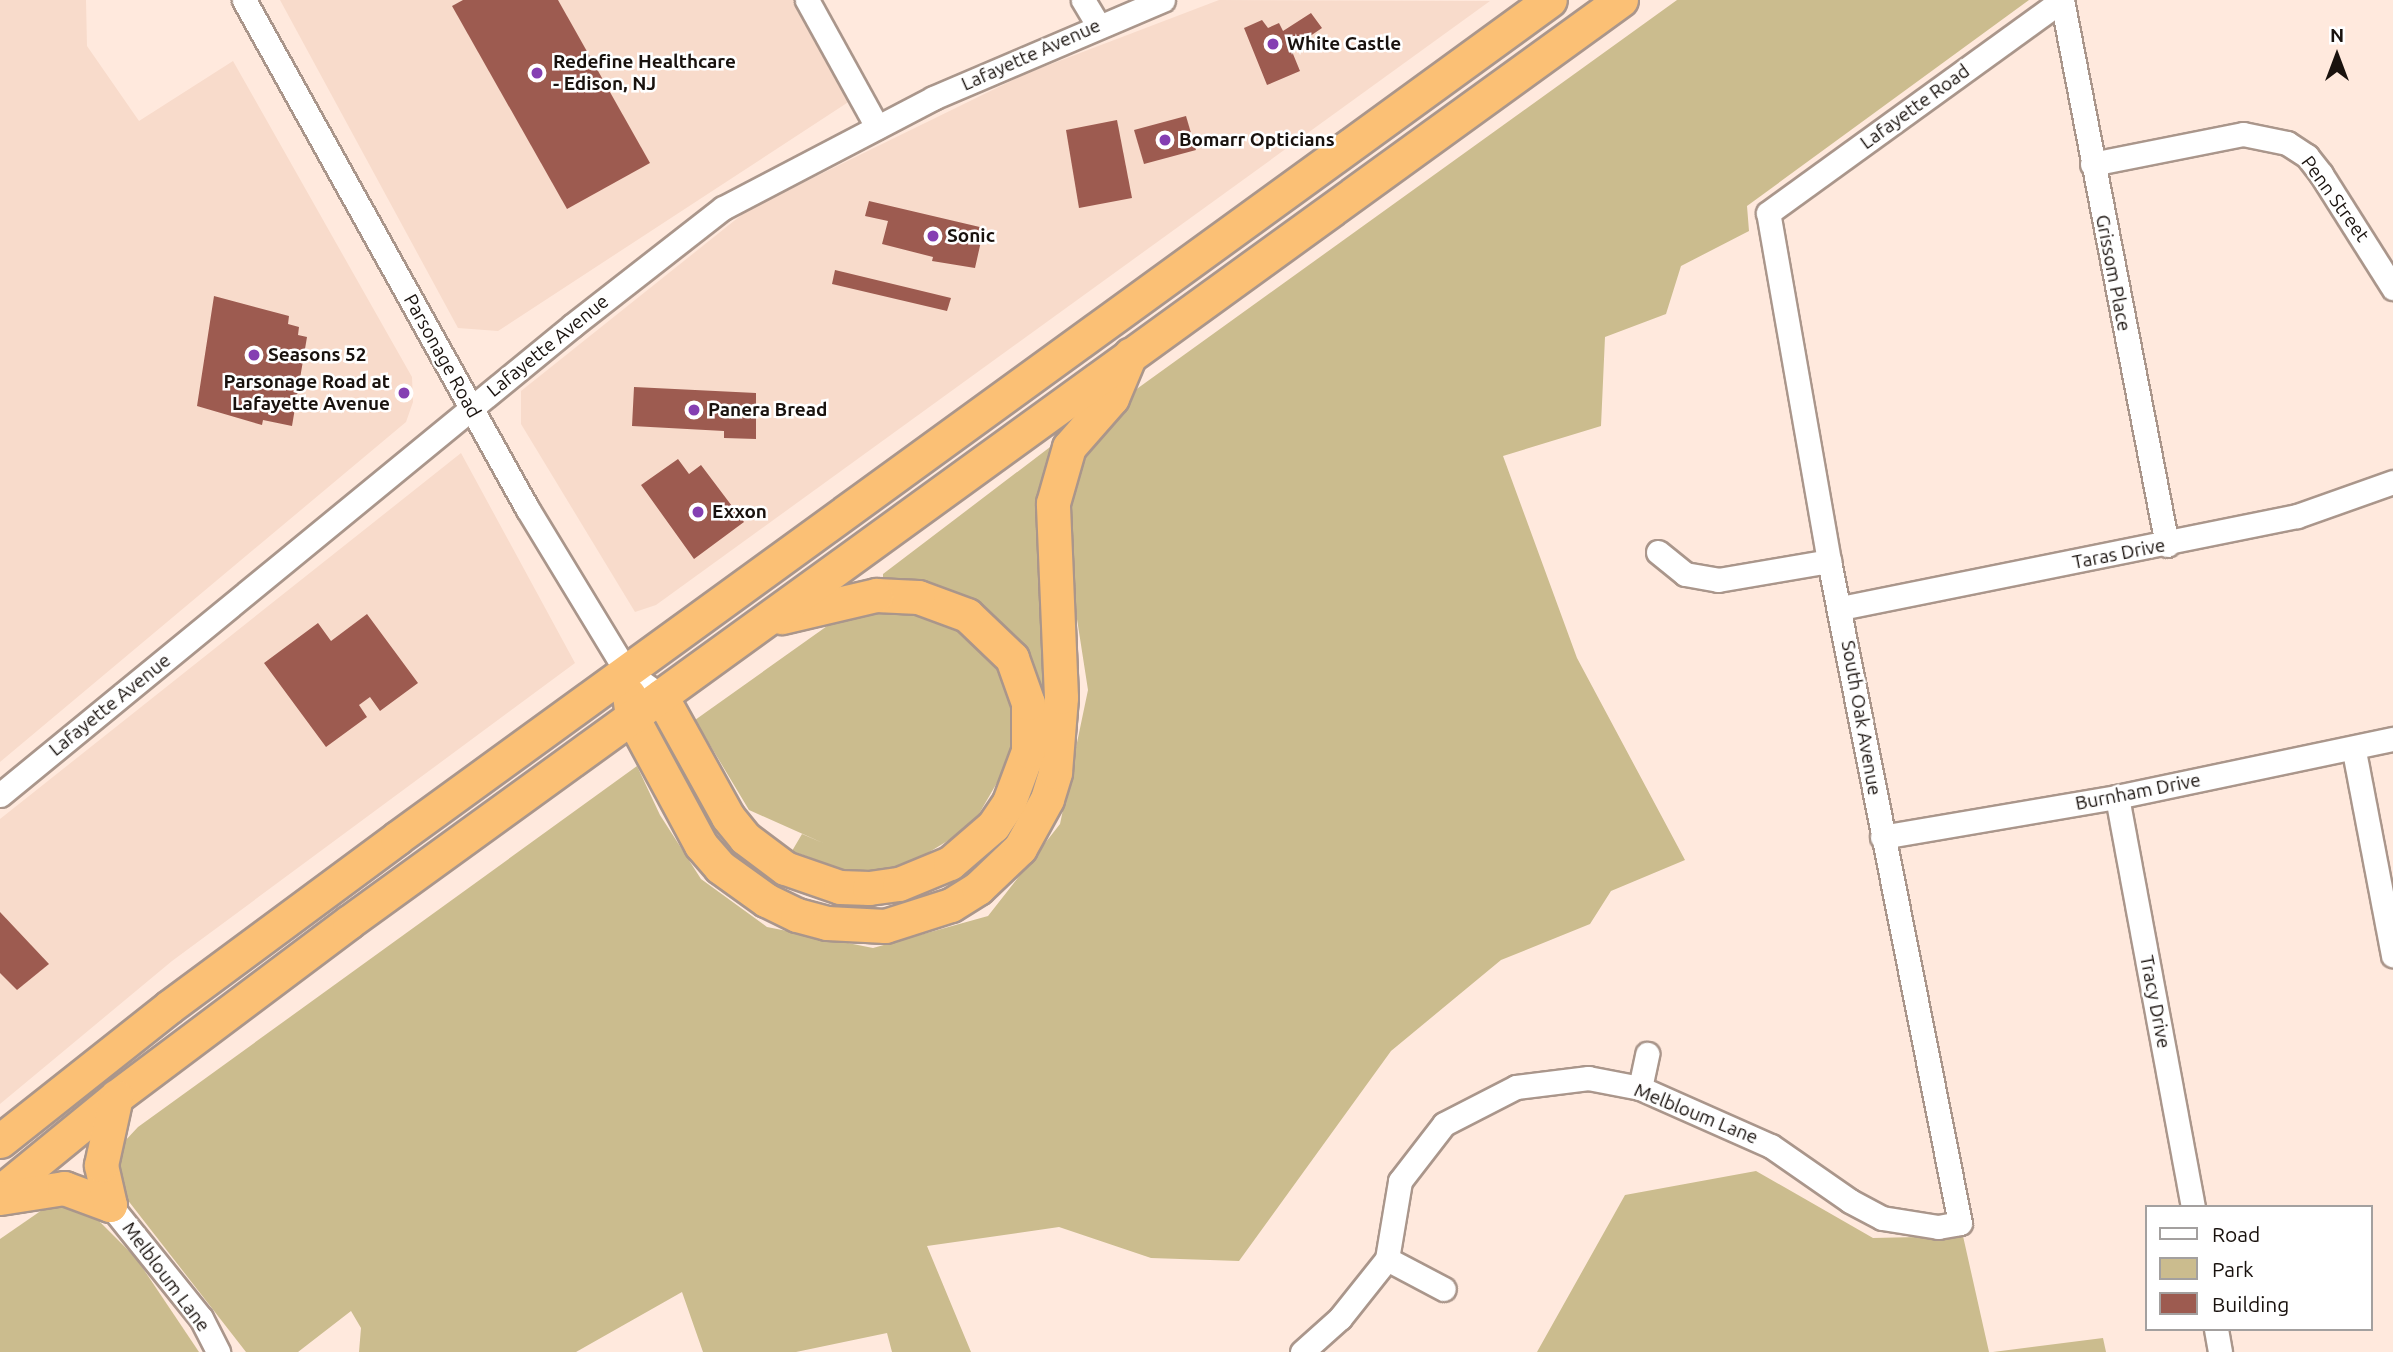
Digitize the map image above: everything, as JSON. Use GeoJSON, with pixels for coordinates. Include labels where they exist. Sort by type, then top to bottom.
{"type":"FeatureCollection","features":[{"type":"Feature","properties":{"kind":"highway"},"geometry":{"type":"LineString","coordinates":[[0,1141],[169,1007],[626,671],[1550,0]]}},
{"type":"Feature","properties":{"kind":"highway"},"geometry":{"type":"LineString","coordinates":[[0,1192],[116,1097],[632,716],[1621,0]]}},
{"type":"Feature","properties":{"kind":"highway"},"geometry":{"type":"LineString","coordinates":[[626,671],[632,716],[701,845],[720,867],[766,900],[827,923],[885,926],[951,905],[978,888],[1020,848],[1047,799],[1055,772],[1061,698],[1053,503],[1069,447],[1112,398],[1130,355]]}},
{"type":"Feature","properties":{"kind":"highway"},"geometry":{"type":"LineString","coordinates":[[661,696],[745,838],[765,856],[808,879],[840,887],[899,884],[950,863],[993,826],[1020,775],[1030,728],[1018,670],[982,626],[956,608],[896,594],[857,598],[763,622]]}},
{"type":"Feature","properties":{"kind":"highway"},"geometry":{"type":"LineString","coordinates":[[110,1205],[101,1165],[116,1097]]}},
{"type":"Feature","properties":{"kind":"highway"},"geometry":{"type":"LineString","coordinates":[[0,1198],[64,1188],[110,1205]]}},
{"type":"Feature","properties":{"kind":"street","name":"Parsonage Road"},"geometry":{"type":"LineString","coordinates":[[244,0],[472,409],[626,671],[661,696]]}},
{"type":"Feature","properties":{"kind":"street"},"geometry":{"type":"LineString","coordinates":[[807,0],[877,127]]}},
{"type":"Feature","properties":{"kind":"street"},"geometry":{"type":"LineString","coordinates":[[1083,0],[1098,25]]}},
{"type":"Feature","properties":{"kind":"street","name":"Lafayette Avenue"},"geometry":{"type":"LineString","coordinates":[[0,796],[472,409],[723,208],[877,127],[1098,25],[1163,0]]}},
{"type":"Feature","properties":{"kind":"street","name":"Grissom Place"},"geometry":{"type":"LineString","coordinates":[[2062,0],[2167,545]]}},
{"type":"Feature","properties":{"kind":"street","name":"Lafayette Road"},"geometry":{"type":"LineString","coordinates":[[1768,213],[2062,0]]}},
{"type":"Feature","properties":{"kind":"street","name":"Penn Street"},"geometry":{"type":"LineString","coordinates":[[2092,164],[2242,134],[2287,143],[2307,156],[2321,174],[2393,288]]}},
{"type":"Feature","properties":{"kind":"street","name":"South Oak Avenue"},"geometry":{"type":"LineString","coordinates":[[1768,213],[1829,561],[1841,608],[1882,837],[1960,1223]]}},
{"type":"Feature","properties":{"kind":"street","name":"Taras Drive"},"geometry":{"type":"LineString","coordinates":[[1841,608],[2167,545],[2297,516],[2393,482]]}},
{"type":"Feature","properties":{"kind":"street"},"geometry":{"type":"LineString","coordinates":[[1658,552],[1685,574],[1718,580],[1829,561]]}},
{"type":"Feature","properties":{"kind":"street","name":"Burnham Drive"},"geometry":{"type":"LineString","coordinates":[[1882,837],[2117,797],[2354,751],[2393,739]]}},
{"type":"Feature","properties":{"kind":"street"},"geometry":{"type":"LineString","coordinates":[[2354,751],[2393,956]]}},
{"type":"Feature","properties":{"kind":"street","name":"Tracy Drive"},"geometry":{"type":"LineString","coordinates":[[2117,797],[2193,1205]]}},
{"type":"Feature","properties":{"kind":"street"},"geometry":{"type":"LineString","coordinates":[[1640,1088],[1647,1054]]}},
{"type":"Feature","properties":{"kind":"street","name":"Melbloum Lane"},"geometry":{"type":"LineString","coordinates":[[1302,1352],[1340,1318],[1387,1259],[1400,1181],[1444,1124],[1516,1087],[1588,1078],[1640,1088],[1771,1146],[1850,1201],[1882,1218],[1938,1227],[1960,1223]]}},
{"type":"Feature","properties":{"kind":"street","name":"Melbloum Lane"},"geometry":{"type":"LineString","coordinates":[[110,1205],[201,1318],[218,1352]]}},
{"type":"Feature","properties":{"kind":"street"},"geometry":{"type":"LineString","coordinates":[[1387,1259],[1444,1289]]}},
{"type":"Feature","properties":{"kind":"street"},"geometry":{"type":"LineString","coordinates":[[2216,1331],[2220,1352]]}},
{"type":"Feature","properties":{"kind":"shaded area"},"geometry":{"type":"Polygon","coordinates":[[[0,0],[86,0],[87,46],[139,121],[233,61],[412,377],[413,402],[406,422],[0,762],[0,0]]]}},
{"type":"Feature","properties":{"kind":"shaded area"},"geometry":{"type":"Polygon","coordinates":[[[280,0],[796,0],[853,99],[498,331],[458,328],[280,0]]]}},
{"type":"Feature","properties":{"kind":"shaded area"},"geometry":{"type":"Polygon","coordinates":[[[1219,0],[1490,1],[656,605],[635,612],[521,424],[521,391],[749,209],[1025,74],[1219,0]]]}},
{"type":"Feature","properties":{"kind":"shaded area"},"geometry":{"type":"Polygon","coordinates":[[[461,453],[575,663],[172,961],[0,1104],[0,819],[461,453]]]}},
{"type":"Feature","properties":{"kind":"green space"},"geometry":{"type":"Polygon","coordinates":[[[1677,0],[2029,0],[1747,206],[1749,231],[1681,266],[1666,314],[1605,337],[1601,426],[1503,456],[1577,658],[1685,860],[1611,891],[1590,924],[1501,960],[1391,1051],[1239,1261],[1151,1258],[1059,1227],[927,1246],[971,1352],[892,1352],[887,1333],[796,1352],[703,1352],[682,1292],[576,1352],[359,1352],[361,1328],[351,1311],[298,1352],[246,1352],[116,1185],[110,1157],[138,1127],[637,766],[660,815],[701,879],[767,927],[873,948],[988,916],[1060,824],[1088,690],[1070,574],[1066,514],[1083,441],[1120,401],[1677,0]]]}},
{"type":"Feature","properties":{"kind":"green space"},"geometry":{"type":"Polygon","coordinates":[[[1054,444],[1045,709],[1024,656],[883,581],[883,574],[1054,444]]]}},
{"type":"Feature","properties":{"kind":"green space"},"geometry":{"type":"Polygon","coordinates":[[[901,607],[962,624],[1000,660],[1014,706],[1013,755],[972,826],[903,868],[853,873],[792,851],[802,834],[823,843],[749,810],[695,720],[837,619],[901,607]]]}},
{"type":"Feature","properties":{"kind":"green space"},"geometry":{"type":"Polygon","coordinates":[[[1756,1171],[1873,1238],[1963,1236],[1989,1352],[1537,1352],[1625,1195],[1756,1171]]]}},
{"type":"Feature","properties":{"kind":"green space"},"geometry":{"type":"Polygon","coordinates":[[[58,1199],[84,1206],[136,1258],[199,1352],[0,1352],[0,1239],[58,1199]]]}},
{"type":"Feature","properties":{"kind":"green space"},"geometry":{"type":"Polygon","coordinates":[[[2103,1338],[2106,1352],[1993,1352],[2103,1338]]]}},
{"type":"Feature","properties":{"kind":"building"},"geometry":{"type":"Polygon","coordinates":[[[463,0],[558,0],[650,163],[567,209],[452,6],[463,0]]]}},
{"type":"Feature","properties":{"kind":"building","name":"White Castle"},"geometry":{"type":"Polygon","coordinates":[[[1311,13],[1322,28],[1291,49],[1300,71],[1267,85],[1244,28],[1262,20],[1268,28],[1279,23],[1283,31],[1311,13]]]}},
{"type":"Feature","properties":{"kind":"building","name":"Bomarr Opticians"},"geometry":{"type":"Polygon","coordinates":[[[1186,116],[1196,150],[1144,164],[1134,130],[1186,116]]]}},
{"type":"Feature","properties":{"kind":"building"},"geometry":{"type":"Polygon","coordinates":[[[1117,120],[1132,198],[1079,208],[1066,130],[1117,120]]]}},
{"type":"Feature","properties":{"kind":"building","name":"Sonic"},"geometry":{"type":"Polygon","coordinates":[[[869,201],[984,228],[975,268],[932,261],[933,257],[882,244],[888,221],[865,216],[869,201]]]}},
{"type":"Feature","properties":{"kind":"building"},"geometry":{"type":"Polygon","coordinates":[[[835,270],[951,298],[947,311],[832,284],[835,270]]]}},
{"type":"Feature","properties":{"kind":"building","name":"Seasons 52"},"geometry":{"type":"Polygon","coordinates":[[[214,296],[289,316],[288,324],[299,327],[298,335],[307,337],[292,426],[263,420],[262,425],[197,406],[214,296]]]}},
{"type":"Feature","properties":{"kind":"building","name":"Panera Bread"},"geometry":{"type":"Polygon","coordinates":[[[634,387],[756,393],[756,439],[724,438],[724,431],[632,426],[634,387]]]}},
{"type":"Feature","properties":{"kind":"building","name":"Exxon"},"geometry":{"type":"Polygon","coordinates":[[[678,459],[689,474],[701,465],[744,522],[694,559],[641,485],[678,459]]]}},
{"type":"Feature","properties":{"kind":"building"},"geometry":{"type":"Polygon","coordinates":[[[367,614],[418,683],[380,711],[370,697],[359,705],[367,717],[326,747],[264,663],[318,623],[331,641],[367,614]]]}},
{"type":"Feature","properties":{"kind":"building"},"geometry":{"type":"Polygon","coordinates":[[[0,912],[49,964],[17,990],[0,973],[0,912]]]}},
{"type":"Feature","properties":{"kind":"place","name":"White Castle"},"geometry":{"type":"Point","coordinates":[1273,44]}},
{"type":"Feature","properties":{"kind":"place","name":"Redefine Healthcare - Edison, NJ"},"geometry":{"type":"Point","coordinates":[537,73]}},
{"type":"Feature","properties":{"kind":"place","name":"Bomarr Opticians"},"geometry":{"type":"Point","coordinates":[1165,140]}},
{"type":"Feature","properties":{"kind":"place","name":"Sonic"},"geometry":{"type":"Point","coordinates":[933,236]}},
{"type":"Feature","properties":{"kind":"place","name":"Seasons 52"},"geometry":{"type":"Point","coordinates":[254,355]}},
{"type":"Feature","properties":{"kind":"place","name":"Parsonage Road at Lafayette Avenue"},"geometry":{"type":"Point","coordinates":[404,393]}},
{"type":"Feature","properties":{"kind":"place","name":"Panera Bread"},"geometry":{"type":"Point","coordinates":[694,410]}},
{"type":"Feature","properties":{"kind":"place","name":"Exxon"},"geometry":{"type":"Point","coordinates":[698,512]}}]}
